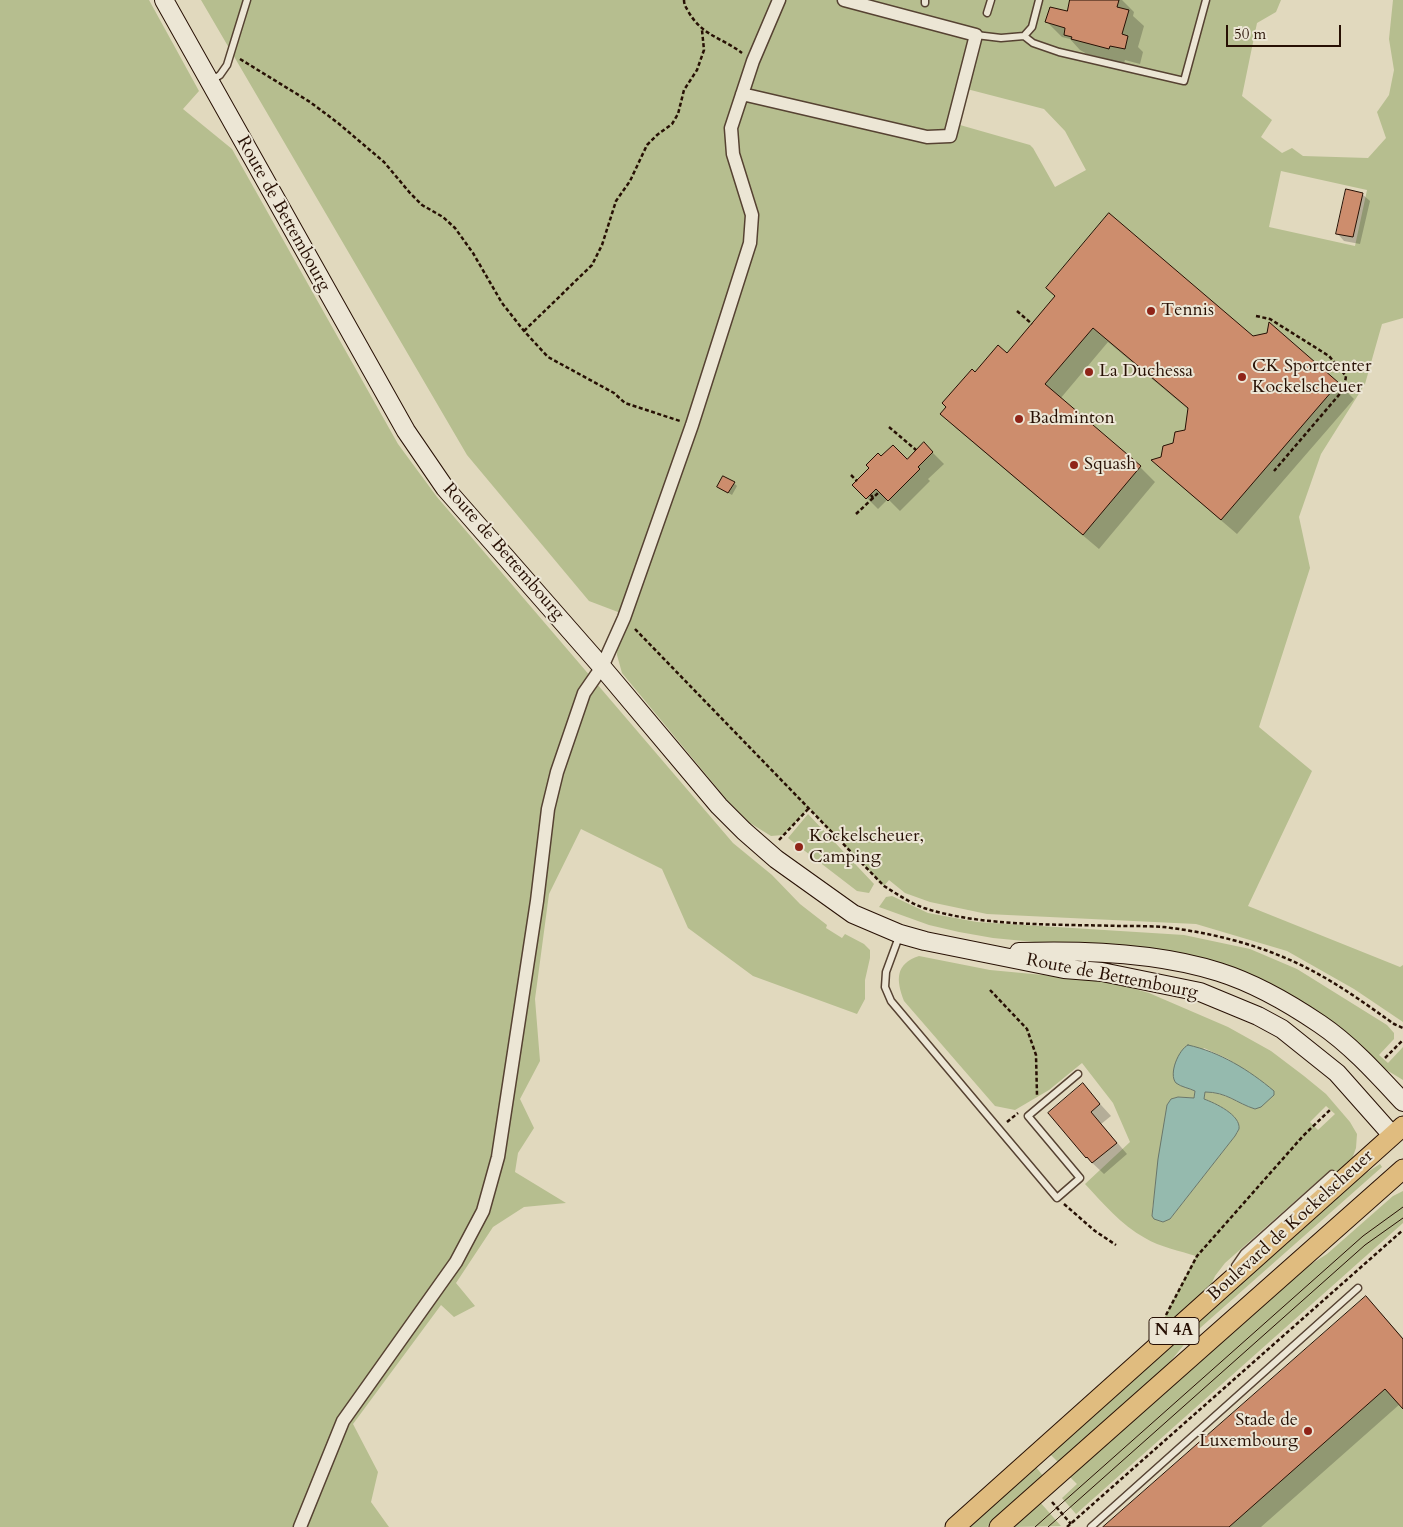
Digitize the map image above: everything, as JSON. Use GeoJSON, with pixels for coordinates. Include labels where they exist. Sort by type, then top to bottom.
{"type":"FeatureCollection","features":[{"type":"Feature","properties":{"kind":"main road","name":"Route de Bettembourg"},"geometry":{"type":"LineString","coordinates":[[164,0],[406,431],[445,488],[602,667],[719,806],[768,853],[853,914],[900,934],[991,954],[1064,968],[1143,979],[1200,992],[1258,1016],[1282,1029],[1337,1074],[1399,1137]]}},
{"type":"Feature","properties":{"kind":"main road","name":"Route de Bettembourg"},"geometry":{"type":"LineString","coordinates":[[991,954],[1067,951],[1103,953],[1179,962],[1219,972],[1260,988],[1321,1024],[1345,1043],[1403,1102]]}},
{"type":"Feature","properties":{"kind":"main road","name":"Boulevard de Kockelscheuer"},"geometry":{"type":"LineString","coordinates":[[955,1527],[1204,1304],[1399,1137]]}},
{"type":"Feature","properties":{"kind":"main road","name":"Boulevard de Kockelscheuer"},"geometry":{"type":"LineString","coordinates":[[999,1527],[1403,1169]]}},
{"type":"Feature","properties":{"kind":"street"},"geometry":{"type":"LineString","coordinates":[[300,1527],[343,1421],[456,1262],[483,1211],[500,1148],[537,901],[548,809],[557,772],[584,693],[602,667],[624,618],[692,425],[750,243],[752,215],[733,154],[732,128],[753,61],[778,0]]}},
{"type":"Feature","properties":{"kind":"street"},"geometry":{"type":"LineString","coordinates":[[742,94],[928,137],[950,136],[976,35],[844,0]]}},
{"type":"Feature","properties":{"kind":"lane"},"geometry":{"type":"LineString","coordinates":[[210,82],[220,75],[227,65],[247,0]]}},
{"type":"Feature","properties":{"kind":"lane"},"geometry":{"type":"LineString","coordinates":[[987,13],[990,0]]}},
{"type":"Feature","properties":{"kind":"lane"},"geometry":{"type":"LineString","coordinates":[[1024,36],[1032,27],[1039,0]]}},
{"type":"Feature","properties":{"kind":"lane"},"geometry":{"type":"LineString","coordinates":[[976,35],[1001,38],[1024,36],[1033,43],[1059,52],[1184,81],[1206,0]]}},
{"type":"Feature","properties":{"kind":"lane"},"geometry":{"type":"LineString","coordinates":[[900,934],[886,972],[885,987],[891,1001],[1057,1198],[1080,1178],[1028,1116],[1078,1074]]}},
{"type":"Feature","properties":{"kind":"lane"},"geometry":{"type":"LineString","coordinates":[[1204,1304],[1244,1254],[1332,1174]]}},
{"type":"Feature","properties":{"kind":"lane"},"geometry":{"type":"LineString","coordinates":[[1091,1527],[1358,1288]]}},
{"type":"Feature","properties":{"kind":"path"},"geometry":{"type":"LineString","coordinates":[[684,0],[684,4],[694,21],[702,30],[735,47],[753,61]]}},
{"type":"Feature","properties":{"kind":"path"},"geometry":{"type":"LineString","coordinates":[[524,331],[592,265],[602,245],[616,201],[630,181],[647,145],[656,135],[672,124],[678,114],[684,90],[697,70],[704,50],[702,30]]}},
{"type":"Feature","properties":{"kind":"path"},"geometry":{"type":"LineString","coordinates":[[230,53],[310,102],[338,123],[384,162],[422,205],[443,217],[455,228],[502,304],[548,357],[614,393],[625,403],[692,425]]}},
{"type":"Feature","properties":{"kind":"path"},"geometry":{"type":"LineString","coordinates":[[1017,311],[1032,324]]}},
{"type":"Feature","properties":{"kind":"path"},"geometry":{"type":"LineString","coordinates":[[1256,316],[1270,320],[1329,356],[1346,376],[1344,389],[1274,471]]}},
{"type":"Feature","properties":{"kind":"path"},"geometry":{"type":"LineString","coordinates":[[889,427],[916,450]]}},
{"type":"Feature","properties":{"kind":"path"},"geometry":{"type":"LineString","coordinates":[[851,475],[857,481]]}},
{"type":"Feature","properties":{"kind":"path"},"geometry":{"type":"LineString","coordinates":[[856,514],[872,496],[879,492]]}},
{"type":"Feature","properties":{"kind":"path"},"geometry":{"type":"LineString","coordinates":[[624,618],[884,886],[923,907],[980,919],[1162,927],[1213,935],[1269,951],[1306,968],[1403,1028]]}},
{"type":"Feature","properties":{"kind":"path"},"geometry":{"type":"LineString","coordinates":[[768,853],[808,808]]}},
{"type":"Feature","properties":{"kind":"path"},"geometry":{"type":"LineString","coordinates":[[990,990],[1027,1029],[1036,1055],[1038,1082],[1037,1095],[1034,1100]]}},
{"type":"Feature","properties":{"kind":"path"},"geometry":{"type":"LineString","coordinates":[[1384,1059],[1403,1040]]}},
{"type":"Feature","properties":{"kind":"path"},"geometry":{"type":"LineString","coordinates":[[1163,1319],[1196,1256],[1303,1136],[1330,1110]]}},
{"type":"Feature","properties":{"kind":"path"},"geometry":{"type":"LineString","coordinates":[[998,1129],[1019,1112]]}},
{"type":"Feature","properties":{"kind":"path"},"geometry":{"type":"LineString","coordinates":[[1057,1198],[1095,1231],[1116,1245]]}},
{"type":"Feature","properties":{"kind":"path"},"geometry":{"type":"LineString","coordinates":[[1068,1527],[1403,1230]]}},
{"type":"Feature","properties":{"kind":"green space"},"geometry":{"type":"Polygon","coordinates":[[[0,0],[149,0],[199,91],[183,109],[232,149],[398,444],[437,497],[733,843],[772,875],[800,904],[827,925],[826,928],[842,938],[845,934],[864,944],[870,950],[865,980],[865,999],[857,1014],[753,976],[688,928],[662,869],[581,829],[549,894],[535,999],[540,1061],[520,1099],[534,1128],[518,1153],[515,1172],[566,1203],[524,1207],[493,1227],[456,1283],[475,1306],[454,1317],[441,1305],[353,1424],[378,1472],[371,1502],[389,1527],[0,1527],[0,0]]]}},
{"type":"Feature","properties":{"kind":"green space"},"geometry":{"type":"Polygon","coordinates":[[[201,0],[1281,0],[1276,12],[1257,23],[1242,96],[1272,120],[1261,137],[1282,153],[1292,148],[1303,156],[1368,158],[1386,138],[1377,112],[1389,95],[1394,70],[1389,39],[1393,0],[1403,0],[1403,318],[1382,324],[1365,384],[1321,454],[1299,517],[1310,568],[1259,727],[1312,771],[1248,906],[1400,967],[1403,965],[1403,1022],[1354,989],[1287,951],[1196,924],[987,914],[930,902],[905,893],[889,880],[884,886],[809,808],[783,835],[771,836],[750,823],[727,800],[622,673],[617,655],[618,612],[589,601],[467,455],[201,0]],[[963,88],[953,123],[1030,145],[1055,187],[1086,170],[1065,131],[1044,109],[963,88]],[[1281,171],[1269,227],[1355,246],[1367,190],[1281,171]]]}},
{"type":"Feature","properties":{"kind":"green space"},"geometry":{"type":"Polygon","coordinates":[[[808,814],[874,884],[869,893],[857,891],[788,838],[808,814]]]}},
{"type":"Feature","properties":{"kind":"green space"},"geometry":{"type":"Polygon","coordinates":[[[892,896],[928,913],[977,922],[1184,935],[1250,949],[1297,969],[1387,1025],[1394,1033],[1394,1039],[1379,1055],[1388,1063],[1403,1047],[1403,1080],[1380,1066],[1315,1010],[1138,952],[993,938],[929,925],[879,907],[886,897],[892,896]]]}},
{"type":"Feature","properties":{"kind":"green space"},"geometry":{"type":"Polygon","coordinates":[[[919,956],[990,970],[1107,981],[1149,993],[1228,1027],[1271,1051],[1326,1094],[1350,1122],[1357,1134],[1356,1148],[1352,1159],[1335,1177],[1329,1171],[1225,1263],[1215,1276],[1210,1287],[1160,1335],[1156,1334],[1196,1256],[1157,1244],[1136,1233],[1113,1213],[1085,1184],[1130,1142],[1113,1103],[1082,1063],[1049,1090],[1015,1110],[995,1106],[904,1001],[899,974],[905,963],[919,956]],[[1204,1048],[1179,1085],[1195,1091],[1194,1098],[1178,1097],[1171,1099],[1167,1105],[1152,1211],[1152,1216],[1162,1222],[1170,1219],[1239,1129],[1239,1124],[1232,1114],[1204,1099],[1205,1092],[1226,1096],[1255,1109],[1265,1084],[1228,1059],[1204,1048]],[[1326,1106],[1310,1122],[1318,1130],[1335,1114],[1326,1106]]]}},
{"type":"Feature","properties":{"kind":"green space"},"geometry":{"type":"Polygon","coordinates":[[[1380,1164],[1382,1167],[1191,1336],[1166,1367],[1059,1463],[1050,1454],[1363,1175],[1380,1164]]]}},
{"type":"Feature","properties":{"kind":"green space"},"geometry":{"type":"Polygon","coordinates":[[[1403,1191],[1403,1223],[1076,1514],[1062,1498],[1077,1484],[1068,1475],[1294,1275],[1327,1254],[1393,1196],[1403,1191]]]}},
{"type":"Feature","properties":{"kind":"green space","name":"Stade de Luxembourg"},"geometry":{"type":"Polygon","coordinates":[[[1366,1296],[1403,1339],[1403,1527],[1104,1527],[1366,1296]]]}},
{"type":"Feature","properties":{"kind":"green space"},"geometry":{"type":"Polygon","coordinates":[[[1035,1466],[1044,1477],[987,1527],[966,1527],[1035,1466]]]}},
{"type":"Feature","properties":{"kind":"green space"},"geometry":{"type":"Polygon","coordinates":[[[1039,1501],[1061,1526],[1010,1527],[1039,1501]]]}},
{"type":"Feature","properties":{"kind":"water"},"geometry":{"type":"Polygon","coordinates":[[[1188,1045],[1211,1052],[1234,1063],[1274,1091],[1274,1095],[1261,1107],[1255,1109],[1225,1096],[1213,1092],[1205,1092],[1204,1099],[1232,1114],[1239,1124],[1239,1129],[1170,1219],[1163,1222],[1154,1219],[1152,1216],[1158,1159],[1167,1105],[1171,1099],[1178,1097],[1194,1098],[1195,1091],[1176,1083],[1173,1074],[1178,1056],[1188,1045]]]}},
{"type":"Feature","properties":{"kind":"building"},"geometry":{"type":"Polygon","coordinates":[[[1070,0],[1119,0],[1117,7],[1129,10],[1122,34],[1128,36],[1125,49],[1110,46],[1109,49],[1071,39],[1072,37],[1064,35],[1065,28],[1045,22],[1050,7],[1067,11],[1070,0]]]}},
{"type":"Feature","properties":{"kind":"building"},"geometry":{"type":"Polygon","coordinates":[[[1346,189],[1363,193],[1353,237],[1336,234],[1346,189]]]}},
{"type":"Feature","properties":{"kind":"building","name":"CK Sportcenter Kockelscheuer"},"geometry":{"type":"Polygon","coordinates":[[[1109,213],[1253,336],[1267,333],[1269,322],[1339,383],[1221,520],[1151,460],[1161,457],[1163,446],[1173,443],[1175,432],[1185,430],[1188,408],[1093,328],[1045,384],[1141,466],[1083,535],[940,414],[946,407],[942,403],[972,369],[975,372],[998,345],[1007,353],[1055,296],[1046,288],[1109,213]]]}},
{"type":"Feature","properties":{"kind":"building"},"geometry":{"type":"Polygon","coordinates":[[[924,442],[933,452],[918,467],[920,469],[888,501],[876,489],[866,499],[852,485],[869,468],[866,465],[878,453],[881,456],[893,445],[907,459],[924,442]]]}},
{"type":"Feature","properties":{"kind":"building"},"geometry":{"type":"Polygon","coordinates":[[[723,476],[735,482],[728,493],[717,487],[723,476]]]}},
{"type":"Feature","properties":{"kind":"building"},"geometry":{"type":"Polygon","coordinates":[[[1083,1083],[1100,1104],[1091,1112],[1117,1143],[1092,1163],[1048,1113],[1083,1083]]]}},
{"type":"Feature","properties":{"kind":"building","name":"Stade de Luxembourg"},"geometry":{"type":"Polygon","coordinates":[[[1366,1296],[1403,1339],[1403,1409],[1385,1389],[1229,1527],[1103,1527],[1366,1296]]]}},
{"type":"Feature","properties":{"kind":"tram line"},"geometry":{"type":"LineString","coordinates":[[1035,1527],[1363,1236],[1403,1207]]}},
{"type":"Feature","properties":{"kind":"tram line"},"geometry":{"type":"LineString","coordinates":[[1048,1527],[1365,1245],[1403,1218]]}},
{"type":"Feature","properties":{"kind":"place","name":"Tennis"},"geometry":{"type":"Point","coordinates":[1151,311]}},
{"type":"Feature","properties":{"kind":"place","name":"La Duchessa"},"geometry":{"type":"Point","coordinates":[1089,372]}},
{"type":"Feature","properties":{"kind":"place","name":"CK Sportcenter Kockelscheuer"},"geometry":{"type":"Point","coordinates":[1242,377]}},
{"type":"Feature","properties":{"kind":"place","name":"Badminton"},"geometry":{"type":"Point","coordinates":[1019,419]}},
{"type":"Feature","properties":{"kind":"place","name":"Squash"},"geometry":{"type":"Point","coordinates":[1074,465]}},
{"type":"Feature","properties":{"kind":"place","name":"Kockelscheuer, Camping"},"geometry":{"type":"Point","coordinates":[799,847]}},
{"type":"Feature","properties":{"kind":"place","name":"Stade de Luxembourg"},"geometry":{"type":"Point","coordinates":[1308,1431]}}]}
